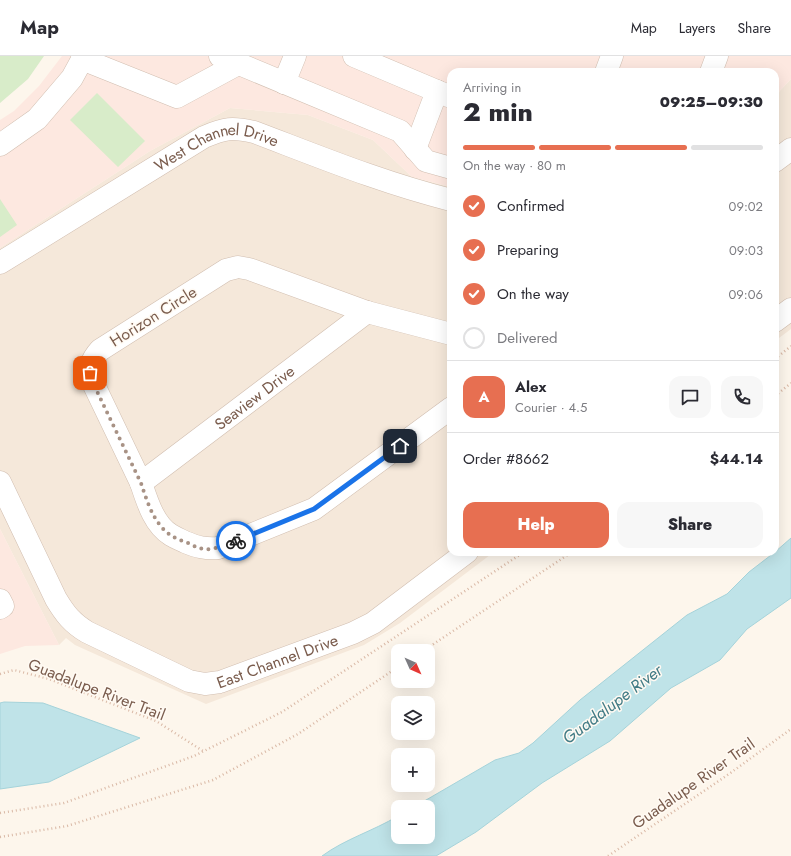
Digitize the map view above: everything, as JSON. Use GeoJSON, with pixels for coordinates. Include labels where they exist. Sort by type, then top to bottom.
{"type":"FeatureCollection","features":[{"type":"Feature","properties":{"kind":"street"},"geometry":{"type":"LineString","coordinates":[[284,83],[295,56]]}},
{"type":"Feature","properties":{"kind":"street"},"geometry":{"type":"LineString","coordinates":[[354,56],[444,94],[415,149]]}},
{"type":"Feature","properties":{"kind":"street"},"geometry":{"type":"LineString","coordinates":[[608,68],[612,56]]}},
{"type":"Feature","properties":{"kind":"street"},"geometry":{"type":"LineString","coordinates":[[712,68],[717,56]]}},
{"type":"Feature","properties":{"kind":"street"},"geometry":{"type":"LineString","coordinates":[[0,145],[37,119],[72,78],[83,58],[177,98],[229,60],[400,131],[426,161],[447,167]]}},
{"type":"Feature","properties":{"kind":"street","name":"West Channel Drive"},"geometry":{"type":"LineString","coordinates":[[0,263],[204,137],[229,128],[254,132],[369,176],[419,192],[447,199]]}},
{"type":"Feature","properties":{"kind":"street"},"geometry":{"type":"LineString","coordinates":[[779,158],[791,149]]}},
{"type":"Feature","properties":{"kind":"street","name":"Horizon Circle"},"geometry":{"type":"LineString","coordinates":[[447,333],[367,312],[249,269],[238,267],[226,270],[100,350],[94,356],[90,364],[92,381],[141,483],[146,499],[156,519],[163,529],[171,535],[198,548],[218,548],[314,509],[447,411]]}},
{"type":"Feature","properties":{"kind":"street"},"geometry":{"type":"LineString","coordinates":[[779,318],[791,309]]}},
{"type":"Feature","properties":{"kind":"street","name":"Seaview Drive"},"geometry":{"type":"LineString","coordinates":[[141,483],[367,312]]}},
{"type":"Feature","properties":{"kind":"street","name":"East Channel Drive"},"geometry":{"type":"LineString","coordinates":[[0,482],[56,600],[64,613],[74,624],[87,632],[189,681],[204,684],[220,682],[353,633],[373,623],[462,556]]}},
{"type":"Feature","properties":{"kind":"street"},"geometry":{"type":"LineString","coordinates":[[0,600],[3,606],[0,608]]}},
{"type":"Feature","properties":{"kind":"path"},"geometry":{"type":"LineString","coordinates":[[779,356],[791,346]]}},
{"type":"Feature","properties":{"kind":"path"},"geometry":{"type":"LineString","coordinates":[[779,393],[791,383]]}},
{"type":"Feature","properties":{"kind":"path"},"geometry":{"type":"LineString","coordinates":[[0,813],[64,802],[203,752],[282,712],[518,556]]}},
{"type":"Feature","properties":{"kind":"path"},"geometry":{"type":"LineString","coordinates":[[434,644],[566,556]]}},
{"type":"Feature","properties":{"kind":"path","name":"Guadalupe River Trail"},"geometry":{"type":"LineString","coordinates":[[0,674],[14,670],[49,680],[156,722],[203,752]]}},
{"type":"Feature","properties":{"kind":"path"},"geometry":{"type":"LineString","coordinates":[[0,837],[67,826],[213,780],[298,734],[391,672]]}},
{"type":"Feature","properties":{"kind":"path","name":"Guadalupe River Trail"},"geometry":{"type":"LineString","coordinates":[[608,856],[729,774],[791,729]]}},
{"type":"Feature","properties":{"kind":"shaded area"},"geometry":{"type":"Polygon","coordinates":[[[62,56],[791,56],[791,79],[779,92],[779,68],[447,68],[447,186],[412,177],[373,140],[308,115],[230,108],[150,151],[0,248],[0,120],[14,111],[39,86],[62,56]]]}},
{"type":"Feature","properties":{"kind":"shaded area"},"geometry":{"type":"Polygon","coordinates":[[[791,79],[791,329],[779,338],[779,92],[791,79]]]}},
{"type":"Feature","properties":{"kind":"shaded area"},"geometry":{"type":"Polygon","coordinates":[[[230,108],[308,115],[373,140],[412,177],[447,186],[447,556],[489,556],[400,623],[364,645],[206,704],[75,645],[66,638],[59,645],[0,529],[0,248],[150,151],[230,108]]]}},
{"type":"Feature","properties":{"kind":"shaded area"},"geometry":{"type":"Polygon","coordinates":[[[0,529],[59,645],[25,646],[0,654],[0,529]]]}},
{"type":"Feature","properties":{"kind":"green space"},"geometry":{"type":"Polygon","coordinates":[[[0,56],[44,56],[28,79],[0,103],[0,56]]]}},
{"type":"Feature","properties":{"kind":"green space"},"geometry":{"type":"Polygon","coordinates":[[[97,93],[145,141],[118,167],[70,120],[97,93]]]}},
{"type":"Feature","properties":{"kind":"green space"},"geometry":{"type":"Polygon","coordinates":[[[0,199],[17,225],[0,237],[0,199]]]}},
{"type":"Feature","properties":{"kind":"water","name":"Guadalupe River"},"geometry":{"type":"Polygon","coordinates":[[[791,538],[791,598],[747,629],[720,660],[671,688],[610,741],[542,783],[476,832],[436,856],[322,856],[340,845],[391,820],[391,844],[435,844],[435,800],[426,800],[495,760],[519,753],[533,743],[580,700],[687,615],[727,594],[749,572],[770,556],[779,556],[779,548],[791,538]]]}},
{"type":"Feature","properties":{"kind":"water"},"geometry":{"type":"Polygon","coordinates":[[[0,703],[43,703],[140,738],[49,782],[0,789],[0,703]]]}},
{"type":"Feature","properties":{"kind":"way so far"},"geometry":{"type":"LineString","coordinates":[[90,373],[92,381],[141,483],[146,499],[163,529],[171,535],[198,548],[218,548],[236,541]]}},
{"type":"Feature","properties":{"kind":"route"},"geometry":{"type":"LineString","coordinates":[[236,541],[314,509],[400,446]]}}]}
